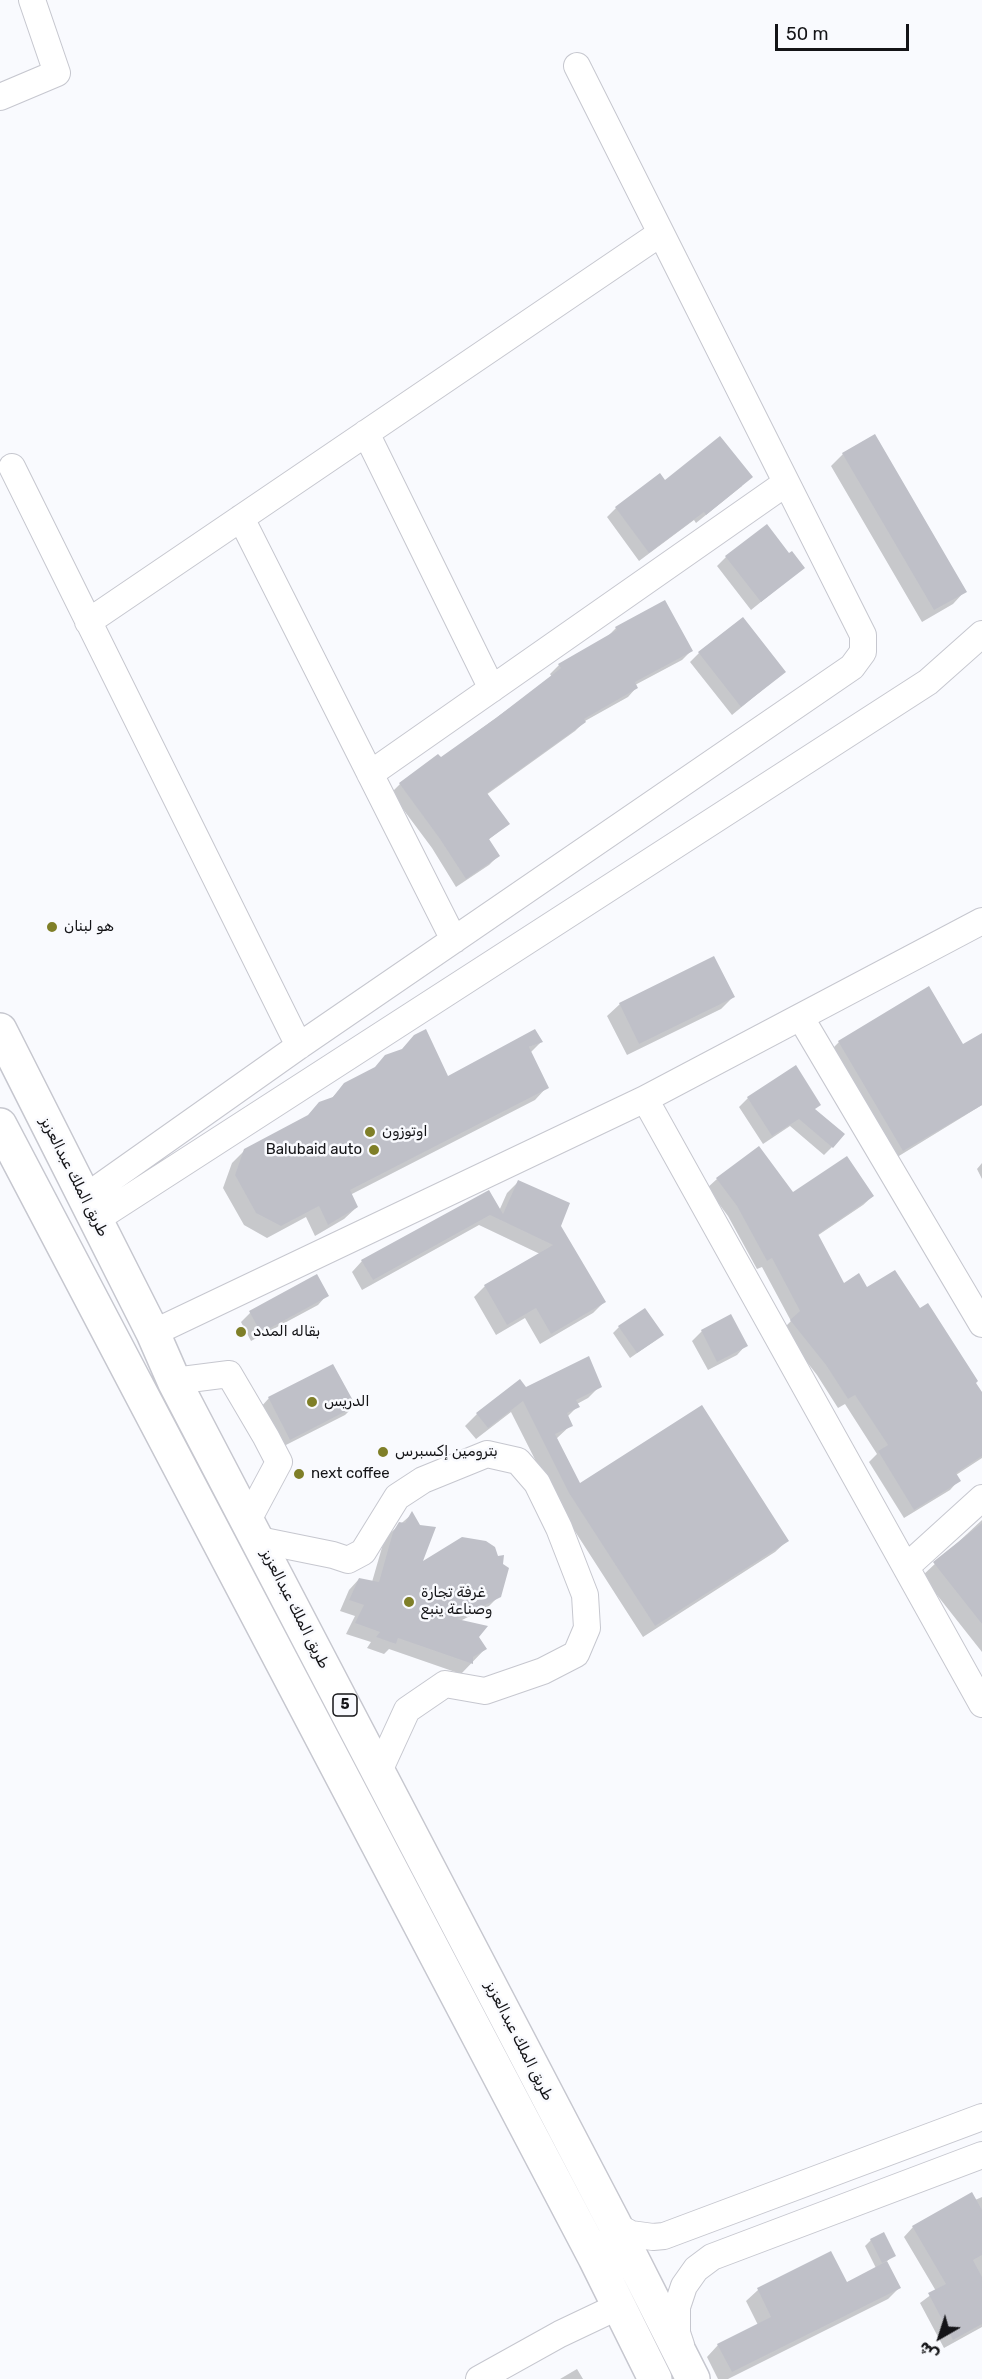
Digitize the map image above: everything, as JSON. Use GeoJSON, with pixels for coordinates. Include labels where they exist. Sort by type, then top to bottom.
{"type":"FeatureCollection","features":[{"type":"Feature","properties":{"kind":"highway","name":"طريق الملك عبدالعزيز"},"geometry":{"type":"LineString","coordinates":[[0,1030],[153,1333],[174,1382],[254,1530],[693,2379]]}},
{"type":"Feature","properties":{"kind":"highway","name":"5"},"geometry":{"type":"LineString","coordinates":[[0,1125],[619,2306],[655,2379]]}},
{"type":"Feature","properties":{"kind":"street"},"geometry":{"type":"LineString","coordinates":[[0,97],[57,73],[32,0]]}},
{"type":"Feature","properties":{"kind":"street"},"geometry":{"type":"LineString","coordinates":[[90,1209],[299,1046],[852,667],[863,652],[863,635],[577,66]]}},
{"type":"Feature","properties":{"kind":"street"},"geometry":{"type":"LineString","coordinates":[[88,622],[661,233]]}},
{"type":"Feature","properties":{"kind":"street"},"geometry":{"type":"LineString","coordinates":[[366,433],[492,689]]}},
{"type":"Feature","properties":{"kind":"street"},"geometry":{"type":"LineString","coordinates":[[12,467],[299,1046]]}},
{"type":"Feature","properties":{"kind":"street"},"geometry":{"type":"LineString","coordinates":[[370,774],[786,483]]}},
{"type":"Feature","properties":{"kind":"street"},"geometry":{"type":"LineString","coordinates":[[241,518],[454,940]]}},
{"type":"Feature","properties":{"kind":"street"},"geometry":{"type":"LineString","coordinates":[[90,1209],[928,682],[982,634]]}},
{"type":"Feature","properties":{"kind":"street"},"geometry":{"type":"LineString","coordinates":[[153,1333],[645,1099],[982,921]]}},
{"type":"Feature","properties":{"kind":"street"},"geometry":{"type":"LineString","coordinates":[[801,1018],[982,1324]]}},
{"type":"Feature","properties":{"kind":"street"},"geometry":{"type":"LineString","coordinates":[[645,1099],[982,1704]]}},
{"type":"Feature","properties":{"kind":"street"},"geometry":{"type":"LineString","coordinates":[[174,1382],[229,1374],[266,1437],[279,1462],[254,1530],[348,1560],[363,1552],[397,1497],[423,1480],[487,1454],[518,1461],[537,1483],[559,1528],[585,1595],[587,1628],[576,1654],[543,1671],[485,1691],[445,1684],[407,1710],[379,1772]]}},
{"type":"Feature","properties":{"kind":"street"},"geometry":{"type":"LineString","coordinates":[[906,1567],[982,1498]]}},
{"type":"Feature","properties":{"kind":"street"},"geometry":{"type":"LineString","coordinates":[[613,2221],[618,2227],[632,2234],[664,2236],[982,2117]]}},
{"type":"Feature","properties":{"kind":"street"},"geometry":{"type":"LineString","coordinates":[[693,2379],[677,2333],[676,2307],[684,2286],[696,2269],[712,2257],[982,2155]]}},
{"type":"Feature","properties":{"kind":"street"},"geometry":{"type":"LineString","coordinates":[[479,2379],[560,2334],[619,2306]]}},
{"type":"Feature","properties":{"kind":"building"},"geometry":{"type":"Polygon","coordinates":[[[875,434],[967,592],[934,610],[842,453],[875,434]]]}},
{"type":"Feature","properties":{"kind":"building"},"geometry":{"type":"Polygon","coordinates":[[[720,436],[753,477],[706,515],[704,512],[649,553],[615,507],[660,473],[665,480],[720,436]]]}},
{"type":"Feature","properties":{"kind":"building"},"geometry":{"type":"Polygon","coordinates":[[[767,524],[789,553],[792,551],[805,568],[761,602],[725,556],[767,524]]]}},
{"type":"Feature","properties":{"kind":"building"},"geometry":{"type":"Polygon","coordinates":[[[665,600],[693,651],[635,682],[638,688],[584,719],[586,722],[487,793],[510,824],[489,839],[500,856],[466,879],[399,783],[438,754],[441,757],[496,718],[561,668],[558,664],[617,630],[615,627],[665,600]]]}},
{"type":"Feature","properties":{"kind":"building"},"geometry":{"type":"Polygon","coordinates":[[[743,617],[786,672],[741,707],[698,652],[743,617]]]}},
{"type":"Feature","properties":{"kind":"building"},"geometry":{"type":"Polygon","coordinates":[[[714,956],[735,997],[639,1044],[619,1003],[714,956]]]}},
{"type":"Feature","properties":{"kind":"building"},"geometry":{"type":"Polygon","coordinates":[[[929,986],[963,1044],[982,1033],[982,1105],[903,1151],[838,1041],[929,986]]]}},
{"type":"Feature","properties":{"kind":"building","name":"اوتوزون"},"geometry":{"type":"Polygon","coordinates":[[[426,1029],[448,1076],[535,1029],[543,1042],[529,1047],[549,1088],[350,1190],[358,1207],[328,1225],[319,1206],[281,1226],[256,1213],[235,1175],[244,1149],[308,1115],[319,1102],[333,1097],[344,1083],[375,1067],[385,1055],[402,1049],[414,1035],[426,1029]]]}},
{"type":"Feature","properties":{"kind":"building"},"geometry":{"type":"Polygon","coordinates":[[[796,1065],[821,1105],[815,1109],[845,1134],[833,1148],[799,1119],[772,1136],[747,1097],[796,1065]]]}},
{"type":"Feature","properties":{"kind":"building"},"geometry":{"type":"Polygon","coordinates":[[[759,1146],[793,1192],[847,1156],[874,1196],[818,1234],[844,1283],[859,1273],[867,1287],[895,1270],[920,1308],[928,1303],[978,1381],[976,1383],[982,1392],[982,1456],[956,1473],[961,1481],[914,1510],[878,1451],[888,1445],[855,1395],[848,1399],[826,1365],[790,1320],[800,1311],[772,1258],[767,1261],[737,1206],[716,1178],[759,1146]]]}},
{"type":"Feature","properties":{"kind":"building"},"geometry":{"type":"Polygon","coordinates":[[[518,1180],[570,1203],[561,1226],[606,1302],[551,1334],[536,1308],[507,1325],[484,1285],[553,1245],[490,1215],[373,1280],[361,1260],[489,1190],[503,1214],[518,1180]]]}},
{"type":"Feature","properties":{"kind":"building"},"geometry":{"type":"Polygon","coordinates":[[[317,1274],[329,1296],[261,1333],[249,1311],[317,1274]]]}},
{"type":"Feature","properties":{"kind":"building"},"geometry":{"type":"Polygon","coordinates":[[[645,1308],[664,1335],[637,1353],[618,1326],[645,1308]]]}},
{"type":"Feature","properties":{"kind":"building"},"geometry":{"type":"Polygon","coordinates":[[[731,1314],[748,1346],[717,1362],[701,1330],[731,1314]]]}},
{"type":"Feature","properties":{"kind":"building"},"geometry":{"type":"Polygon","coordinates":[[[589,1356],[602,1387],[576,1400],[580,1407],[567,1413],[573,1426],[555,1434],[580,1483],[702,1405],[789,1541],[655,1626],[569,1493],[523,1401],[488,1428],[476,1413],[520,1379],[526,1387],[589,1356]]]}},
{"type":"Feature","properties":{"kind":"building","name":"الدريس"},"geometry":{"type":"Polygon","coordinates":[[[333,1364],[356,1406],[290,1440],[268,1397],[333,1364]]]}},
{"type":"Feature","properties":{"kind":"building"},"geometry":{"type":"Polygon","coordinates":[[[412,1511],[420,1525],[436,1527],[423,1561],[462,1537],[486,1541],[495,1547],[498,1556],[504,1555],[503,1564],[509,1568],[501,1597],[457,1619],[488,1626],[479,1637],[487,1649],[473,1657],[473,1664],[398,1638],[396,1644],[376,1637],[380,1632],[355,1623],[364,1605],[349,1600],[359,1578],[379,1582],[393,1532],[399,1522],[405,1523],[412,1511]]]}},
{"type":"Feature","properties":{"kind":"building"},"geometry":{"type":"Polygon","coordinates":[[[982,1523],[982,1624],[933,1562],[982,1523]]]}},
{"type":"Feature","properties":{"kind":"building"},"geometry":{"type":"Polygon","coordinates":[[[972,2192],[982,2210],[982,2255],[973,2260],[982,2277],[982,2324],[953,2340],[928,2293],[946,2284],[912,2226],[972,2192]]]}},
{"type":"Feature","properties":{"kind":"building"},"geometry":{"type":"Polygon","coordinates":[[[884,2232],[896,2256],[882,2263],[870,2239],[884,2232]]]}},
{"type":"Feature","properties":{"kind":"building"},"geometry":{"type":"Polygon","coordinates":[[[831,2251],[847,2282],[887,2261],[901,2288],[732,2372],[717,2344],[771,2317],[757,2288],[831,2251]]]}},
{"type":"Feature","properties":{"kind":"place","name":"هو لبنان"},"geometry":{"type":"Point","coordinates":[52,927]}},
{"type":"Feature","properties":{"kind":"place","name":"اوتوزون"},"geometry":{"type":"Point","coordinates":[370,1132]}},
{"type":"Feature","properties":{"kind":"place","name":"Balubaid auto"},"geometry":{"type":"Point","coordinates":[374,1150]}},
{"type":"Feature","properties":{"kind":"place","name":"بقاله المدد"},"geometry":{"type":"Point","coordinates":[241,1332]}},
{"type":"Feature","properties":{"kind":"place","name":"الدريس"},"geometry":{"type":"Point","coordinates":[312,1402]}},
{"type":"Feature","properties":{"kind":"place","name":"بترومين إكسبرس"},"geometry":{"type":"Point","coordinates":[383,1452]}},
{"type":"Feature","properties":{"kind":"place","name":"next coffee"},"geometry":{"type":"Point","coordinates":[299,1474]}},
{"type":"Feature","properties":{"kind":"place","name":"غرفة تجارة وصناعة ينبع"},"geometry":{"type":"Point","coordinates":[409,1602]}}]}
